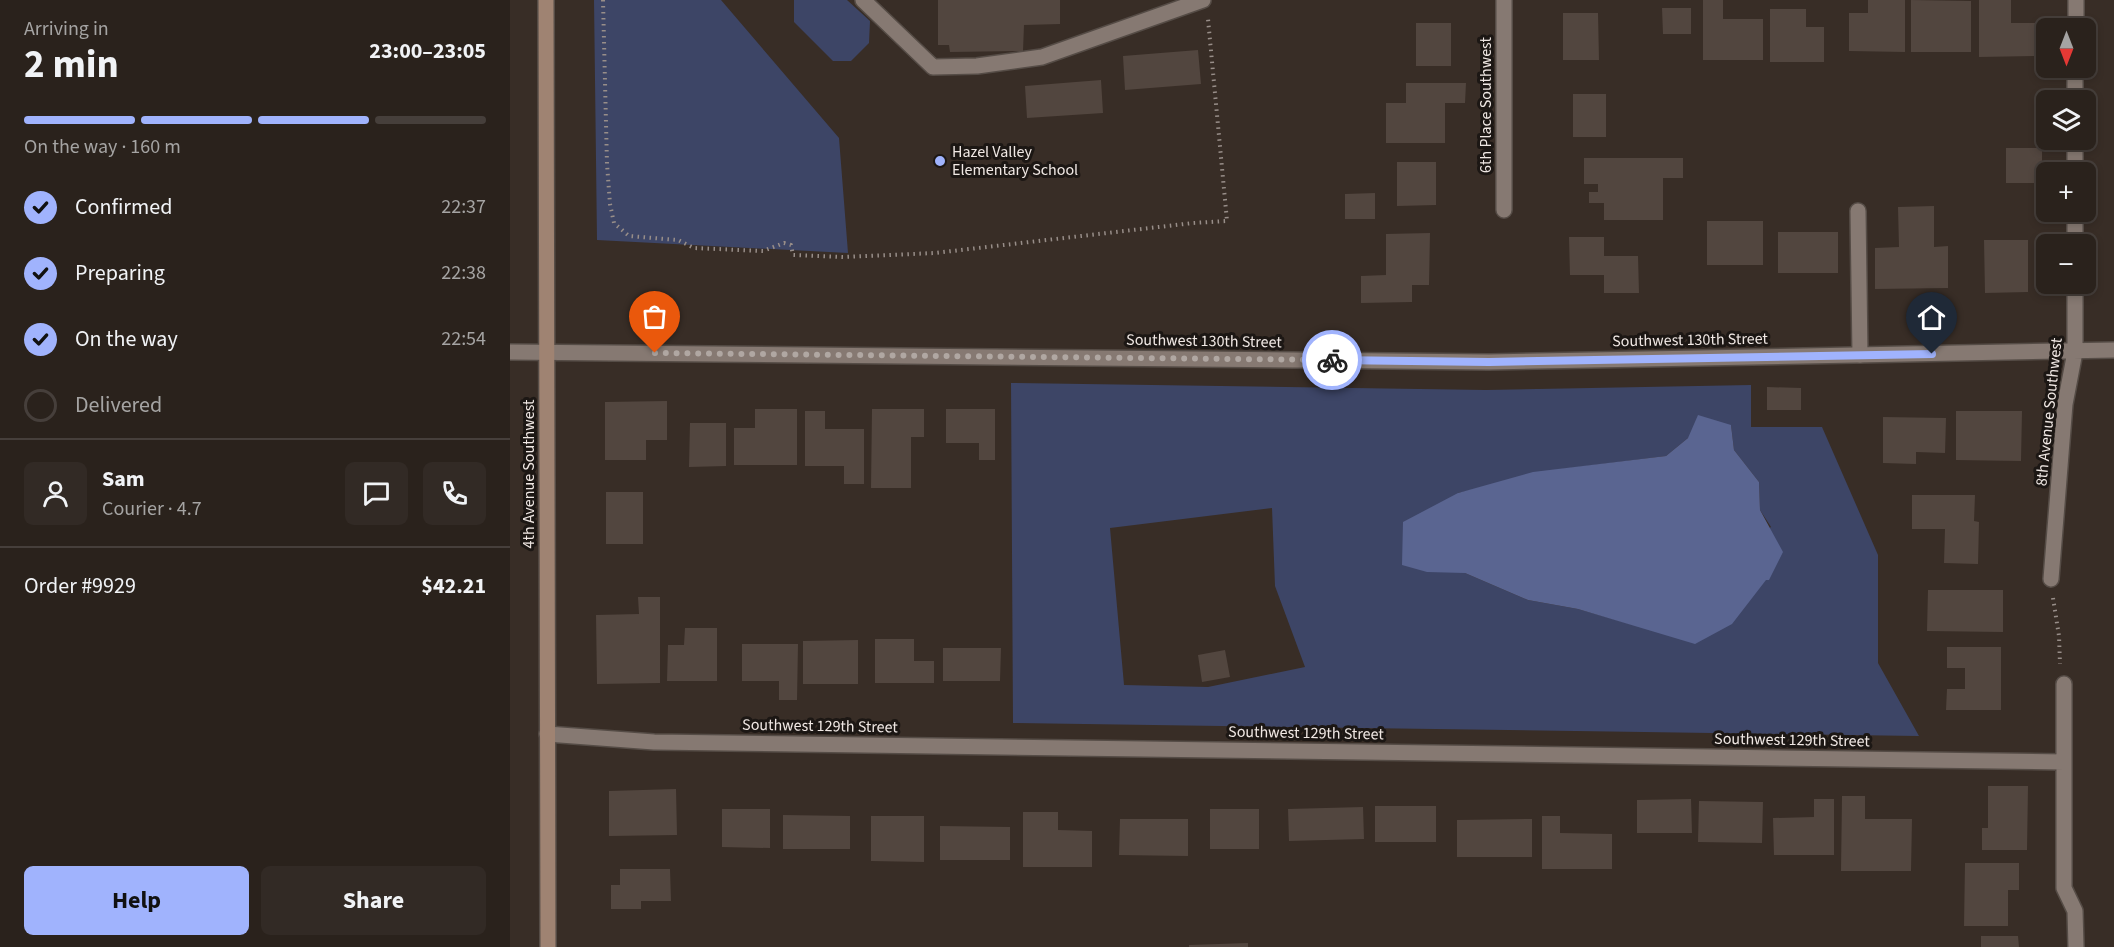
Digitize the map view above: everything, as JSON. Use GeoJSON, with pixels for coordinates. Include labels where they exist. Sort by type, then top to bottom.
{"type":"FeatureCollection","features":[{"type":"Feature","properties":{"kind":"street","name":"4th Avenue Southwest"},"geometry":{"type":"LineString","coordinates":[[546,0],[548,947]]}},
{"type":"Feature","properties":{"kind":"street"},"geometry":{"type":"LineString","coordinates":[[863,0],[933,67],[977,66],[1042,57],[1205,6]]}},
{"type":"Feature","properties":{"kind":"street","name":"6th Place Southwest"},"geometry":{"type":"LineString","coordinates":[[1504,0],[1504,210]]}},
{"type":"Feature","properties":{"kind":"street"},"geometry":{"type":"LineString","coordinates":[[2076,0],[2076,18]]}},
{"type":"Feature","properties":{"kind":"street"},"geometry":{"type":"LineString","coordinates":[[1858,211],[1860,355]]}},
{"type":"Feature","properties":{"kind":"street","name":"8th Avenue Southwest"},"geometry":{"type":"LineString","coordinates":[[2051,579],[2065,404],[2075,352],[2075,294]]}},
{"type":"Feature","properties":{"kind":"street","name":"Southwest 130th Street"},"geometry":{"type":"LineString","coordinates":[[510,352],[1477,362],[2114,350]]}},
{"type":"Feature","properties":{"kind":"street"},"geometry":{"type":"LineString","coordinates":[[2064,684],[2064,888],[2074,911],[2076,947]]}},
{"type":"Feature","properties":{"kind":"street","name":"Southwest 129th Street"},"geometry":{"type":"LineString","coordinates":[[547,734],[678,742],[2064,762]]}},
{"type":"Feature","properties":{"kind":"path"},"geometry":{"type":"LineString","coordinates":[[603,0],[608,174],[614,223],[630,236],[678,240],[694,248],[763,251],[784,243],[791,246],[792,255],[843,257],[935,253],[1227,221],[1205,6]]}},
{"type":"Feature","properties":{"kind":"path"},"geometry":{"type":"LineString","coordinates":[[2051,579],[2064,684]]}},
{"type":"Feature","properties":{"kind":"shaded area"},"geometry":{"type":"Polygon","coordinates":[[[594,0],[721,0],[839,138],[848,253],[597,240],[594,0]]]}},
{"type":"Feature","properties":{"kind":"shaded area"},"geometry":{"type":"Polygon","coordinates":[[[794,0],[847,0],[870,21],[869,43],[851,61],[833,61],[794,22],[794,0]]]}},
{"type":"Feature","properties":{"kind":"shaded area"},"geometry":{"type":"Polygon","coordinates":[[[1011,383],[1486,390],[1751,385],[1751,427],[1822,427],[1878,555],[1878,663],[1919,736],[1013,723],[1011,383]],[[1731,425],[1688,438],[1666,456],[1563,469],[1458,493],[1465,573],[1528,600],[1578,609],[1634,625],[1771,527],[1760,510],[1759,482],[1734,450],[1731,425]],[[1272,508],[1110,528],[1124,685],[1208,687],[1305,667],[1275,586],[1272,508]]]}},
{"type":"Feature","properties":{"kind":"shaded area"},"geometry":{"type":"Polygon","coordinates":[[[1698,415],[1731,425],[1734,450],[1759,482],[1760,510],[1783,552],[1769,580],[1766,580],[1732,624],[1695,644],[1578,609],[1528,600],[1465,573],[1427,572],[1402,565],[1403,522],[1458,493],[1533,472],[1666,456],[1688,438],[1698,415]]]}},
{"type":"Feature","properties":{"kind":"building"},"geometry":{"type":"Polygon","coordinates":[[[938,0],[1060,0],[1060,24],[1024,25],[1023,51],[950,52],[949,45],[938,45],[938,0]]]}},
{"type":"Feature","properties":{"kind":"building"},"geometry":{"type":"Polygon","coordinates":[[[1703,0],[1723,0],[1723,19],[1763,19],[1763,60],[1703,60],[1703,0]]]}},
{"type":"Feature","properties":{"kind":"building"},"geometry":{"type":"Polygon","coordinates":[[[1868,0],[1905,0],[1905,52],[1849,51],[1849,13],[1868,13],[1868,0]]]}},
{"type":"Feature","properties":{"kind":"building"},"geometry":{"type":"Polygon","coordinates":[[[1911,0],[1971,1],[1971,52],[1911,52],[1911,0]]]}},
{"type":"Feature","properties":{"kind":"building"},"geometry":{"type":"Polygon","coordinates":[[[1979,0],[2011,0],[2011,23],[2035,23],[2035,56],[1979,57],[1979,0]]]}},
{"type":"Feature","properties":{"kind":"building"},"geometry":{"type":"Polygon","coordinates":[[[1662,8],[1691,8],[1691,34],[1663,34],[1662,8]]]}},
{"type":"Feature","properties":{"kind":"building"},"geometry":{"type":"Polygon","coordinates":[[[1770,9],[1806,9],[1806,27],[1824,27],[1824,62],[1770,62],[1770,9]]]}},
{"type":"Feature","properties":{"kind":"building"},"geometry":{"type":"Polygon","coordinates":[[[1563,13],[1598,13],[1599,60],[1563,60],[1563,13]]]}},
{"type":"Feature","properties":{"kind":"building"},"geometry":{"type":"Polygon","coordinates":[[[1416,23],[1451,23],[1451,66],[1416,66],[1416,23]]]}},
{"type":"Feature","properties":{"kind":"building"},"geometry":{"type":"Polygon","coordinates":[[[1198,50],[1201,84],[1125,90],[1123,56],[1198,50]]]}},
{"type":"Feature","properties":{"kind":"building"},"geometry":{"type":"Polygon","coordinates":[[[1101,80],[1103,113],[1027,118],[1025,86],[1101,80]]]}},
{"type":"Feature","properties":{"kind":"building"},"geometry":{"type":"Polygon","coordinates":[[[1406,83],[1466,83],[1465,103],[1445,103],[1445,143],[1386,143],[1386,103],[1406,103],[1406,83]]]}},
{"type":"Feature","properties":{"kind":"building"},"geometry":{"type":"Polygon","coordinates":[[[1573,94],[1606,94],[1606,137],[1573,137],[1573,94]]]}},
{"type":"Feature","properties":{"kind":"building"},"geometry":{"type":"Polygon","coordinates":[[[2006,148],[2042,150],[2042,162],[2036,162],[2036,183],[2006,183],[2006,148]]]}},
{"type":"Feature","properties":{"kind":"building"},"geometry":{"type":"Polygon","coordinates":[[[1584,158],[1683,158],[1683,178],[1663,178],[1663,220],[1604,220],[1604,203],[1589,203],[1589,192],[1598,192],[1598,184],[1584,184],[1584,158]]]}},
{"type":"Feature","properties":{"kind":"building"},"geometry":{"type":"Polygon","coordinates":[[[1397,162],[1436,162],[1436,205],[1397,206],[1397,162]]]}},
{"type":"Feature","properties":{"kind":"building"},"geometry":{"type":"Polygon","coordinates":[[[1375,193],[1375,219],[1345,219],[1345,194],[1375,193]]]}},
{"type":"Feature","properties":{"kind":"building"},"geometry":{"type":"Polygon","coordinates":[[[1934,206],[1934,247],[1948,246],[1948,288],[1875,289],[1875,248],[1899,247],[1898,207],[1934,206]]]}},
{"type":"Feature","properties":{"kind":"building"},"geometry":{"type":"Polygon","coordinates":[[[1707,221],[1763,221],[1763,265],[1707,265],[1707,221]]]}},
{"type":"Feature","properties":{"kind":"building"},"geometry":{"type":"Polygon","coordinates":[[[1778,232],[1838,232],[1838,273],[1778,273],[1778,232]]]}},
{"type":"Feature","properties":{"kind":"building"},"geometry":{"type":"Polygon","coordinates":[[[1430,233],[1429,285],[1412,285],[1412,302],[1361,303],[1361,276],[1386,275],[1386,234],[1430,233]]]}},
{"type":"Feature","properties":{"kind":"building"},"geometry":{"type":"Polygon","coordinates":[[[1569,237],[1604,237],[1604,256],[1638,256],[1639,293],[1604,293],[1604,275],[1570,275],[1569,237]]]}},
{"type":"Feature","properties":{"kind":"building"},"geometry":{"type":"Polygon","coordinates":[[[1984,240],[2028,240],[2028,292],[1985,293],[1984,240]]]}},
{"type":"Feature","properties":{"kind":"building"},"geometry":{"type":"Polygon","coordinates":[[[1767,387],[1801,388],[1801,410],[1767,410],[1767,387]]]}},
{"type":"Feature","properties":{"kind":"building"},"geometry":{"type":"Polygon","coordinates":[[[667,401],[667,440],[646,440],[646,460],[605,460],[605,402],[667,401]]]}},
{"type":"Feature","properties":{"kind":"building"},"geometry":{"type":"Polygon","coordinates":[[[755,409],[797,409],[797,465],[734,465],[734,428],[755,428],[755,409]]]}},
{"type":"Feature","properties":{"kind":"building"},"geometry":{"type":"Polygon","coordinates":[[[872,409],[924,409],[924,437],[911,437],[911,488],[871,488],[872,409]]]}},
{"type":"Feature","properties":{"kind":"building"},"geometry":{"type":"Polygon","coordinates":[[[946,409],[995,409],[995,460],[979,460],[979,443],[946,443],[946,409]]]}},
{"type":"Feature","properties":{"kind":"building"},"geometry":{"type":"Polygon","coordinates":[[[805,411],[825,411],[825,429],[864,429],[864,484],[844,484],[844,466],[805,466],[805,411]]]}},
{"type":"Feature","properties":{"kind":"building"},"geometry":{"type":"Polygon","coordinates":[[[1956,411],[2022,411],[2021,461],[1956,460],[1956,411]]]}},
{"type":"Feature","properties":{"kind":"building"},"geometry":{"type":"Polygon","coordinates":[[[1883,417],[1946,418],[1945,453],[1916,452],[1916,464],[1883,463],[1883,417]]]}},
{"type":"Feature","properties":{"kind":"building"},"geometry":{"type":"Polygon","coordinates":[[[690,423],[726,423],[726,466],[689,467],[690,423]]]}},
{"type":"Feature","properties":{"kind":"building"},"geometry":{"type":"Polygon","coordinates":[[[606,492],[643,492],[643,544],[606,544],[606,492]]]}},
{"type":"Feature","properties":{"kind":"building"},"geometry":{"type":"Polygon","coordinates":[[[1912,495],[1975,495],[1974,521],[1979,522],[1978,564],[1944,563],[1945,529],[1912,529],[1912,495]]]}},
{"type":"Feature","properties":{"kind":"building"},"geometry":{"type":"Polygon","coordinates":[[[1928,590],[2003,590],[2003,632],[1927,631],[1928,590]]]}},
{"type":"Feature","properties":{"kind":"building"},"geometry":{"type":"Polygon","coordinates":[[[638,597],[660,597],[660,683],[597,684],[596,615],[639,614],[638,597]]]}},
{"type":"Feature","properties":{"kind":"building"},"geometry":{"type":"Polygon","coordinates":[[[685,628],[717,628],[717,681],[667,681],[668,645],[684,645],[685,628]]]}},
{"type":"Feature","properties":{"kind":"building"},"geometry":{"type":"Polygon","coordinates":[[[875,639],[914,639],[914,661],[934,661],[934,683],[875,683],[875,639]]]}},
{"type":"Feature","properties":{"kind":"building"},"geometry":{"type":"Polygon","coordinates":[[[858,640],[858,684],[803,684],[803,641],[858,640]]]}},
{"type":"Feature","properties":{"kind":"building"},"geometry":{"type":"Polygon","coordinates":[[[742,644],[798,644],[797,700],[779,700],[779,681],[742,681],[742,644]]]}},
{"type":"Feature","properties":{"kind":"building"},"geometry":{"type":"Polygon","coordinates":[[[1947,647],[2001,647],[2001,710],[1946,710],[1947,689],[1965,689],[1965,668],[1947,668],[1947,647]]]}},
{"type":"Feature","properties":{"kind":"building"},"geometry":{"type":"Polygon","coordinates":[[[943,648],[1001,648],[1000,681],[943,681],[943,648]]]}},
{"type":"Feature","properties":{"kind":"building"},"geometry":{"type":"Polygon","coordinates":[[[1225,650],[1230,677],[1202,682],[1198,655],[1225,650]]]}},
{"type":"Feature","properties":{"kind":"building"},"geometry":{"type":"Polygon","coordinates":[[[1988,786],[2028,786],[2027,850],[1982,850],[1982,828],[1988,828],[1988,786]]]}},
{"type":"Feature","properties":{"kind":"building"},"geometry":{"type":"Polygon","coordinates":[[[676,789],[677,835],[609,836],[609,791],[676,789]]]}},
{"type":"Feature","properties":{"kind":"building"},"geometry":{"type":"Polygon","coordinates":[[[1842,796],[1865,796],[1865,819],[1912,819],[1911,871],[1841,871],[1842,796]]]}},
{"type":"Feature","properties":{"kind":"building"},"geometry":{"type":"Polygon","coordinates":[[[1691,799],[1692,833],[1637,833],[1637,800],[1691,799]]]}},
{"type":"Feature","properties":{"kind":"building"},"geometry":{"type":"Polygon","coordinates":[[[1814,799],[1834,799],[1834,855],[1774,855],[1773,818],[1814,817],[1814,799]]]}},
{"type":"Feature","properties":{"kind":"building"},"geometry":{"type":"Polygon","coordinates":[[[1699,801],[1763,802],[1762,843],[1698,842],[1699,801]]]}},
{"type":"Feature","properties":{"kind":"building"},"geometry":{"type":"Polygon","coordinates":[[[1375,806],[1436,806],[1436,842],[1375,842],[1375,806]]]}},
{"type":"Feature","properties":{"kind":"building"},"geometry":{"type":"Polygon","coordinates":[[[1363,807],[1364,839],[1289,841],[1288,809],[1363,807]]]}},
{"type":"Feature","properties":{"kind":"building"},"geometry":{"type":"Polygon","coordinates":[[[722,809],[770,809],[770,848],[722,847],[722,809]]]}},
{"type":"Feature","properties":{"kind":"building"},"geometry":{"type":"Polygon","coordinates":[[[1210,809],[1259,809],[1259,849],[1210,849],[1210,809]]]}},
{"type":"Feature","properties":{"kind":"building"},"geometry":{"type":"Polygon","coordinates":[[[1023,812],[1058,812],[1058,830],[1092,831],[1092,867],[1023,867],[1023,812]]]}},
{"type":"Feature","properties":{"kind":"building"},"geometry":{"type":"Polygon","coordinates":[[[783,815],[850,816],[850,849],[783,849],[783,815]]]}},
{"type":"Feature","properties":{"kind":"building"},"geometry":{"type":"Polygon","coordinates":[[[871,816],[924,816],[924,862],[871,861],[871,816]]]}},
{"type":"Feature","properties":{"kind":"building"},"geometry":{"type":"Polygon","coordinates":[[[1542,816],[1560,816],[1560,833],[1612,834],[1612,869],[1542,869],[1542,816]]]}},
{"type":"Feature","properties":{"kind":"building"},"geometry":{"type":"Polygon","coordinates":[[[1120,819],[1188,819],[1188,856],[1119,855],[1120,819]]]}},
{"type":"Feature","properties":{"kind":"building"},"geometry":{"type":"Polygon","coordinates":[[[1532,819],[1532,857],[1457,857],[1457,820],[1532,819]]]}},
{"type":"Feature","properties":{"kind":"building"},"geometry":{"type":"Polygon","coordinates":[[[940,826],[1010,827],[1010,860],[940,860],[940,826]]]}},
{"type":"Feature","properties":{"kind":"building"},"geometry":{"type":"Polygon","coordinates":[[[1965,863],[2019,863],[2019,890],[2008,890],[2008,926],[1964,926],[1965,863]]]}},
{"type":"Feature","properties":{"kind":"building"},"geometry":{"type":"Polygon","coordinates":[[[620,869],[670,869],[671,901],[641,901],[641,909],[611,909],[611,885],[620,885],[620,869]]]}},
{"type":"Feature","properties":{"kind":"building"},"geometry":{"type":"Polygon","coordinates":[[[1981,936],[2018,936],[2019,947],[1981,947],[1981,936]]]}},
{"type":"Feature","properties":{"kind":"building"},"geometry":{"type":"Polygon","coordinates":[[[1248,943],[1248,947],[1189,947],[1189,945],[1248,943]]]}},
{"type":"Feature","properties":{"kind":"way so far"},"geometry":{"type":"LineString","coordinates":[[655,353],[1332,360]]}},
{"type":"Feature","properties":{"kind":"place","name":"Hazel Valley Elementary School"},"geometry":{"type":"Point","coordinates":[940,161]}},
{"type":"Feature","properties":{"kind":"route"},"geometry":{"type":"LineString","coordinates":[[1332,360],[1489,362],[1932,354]]}}]}
